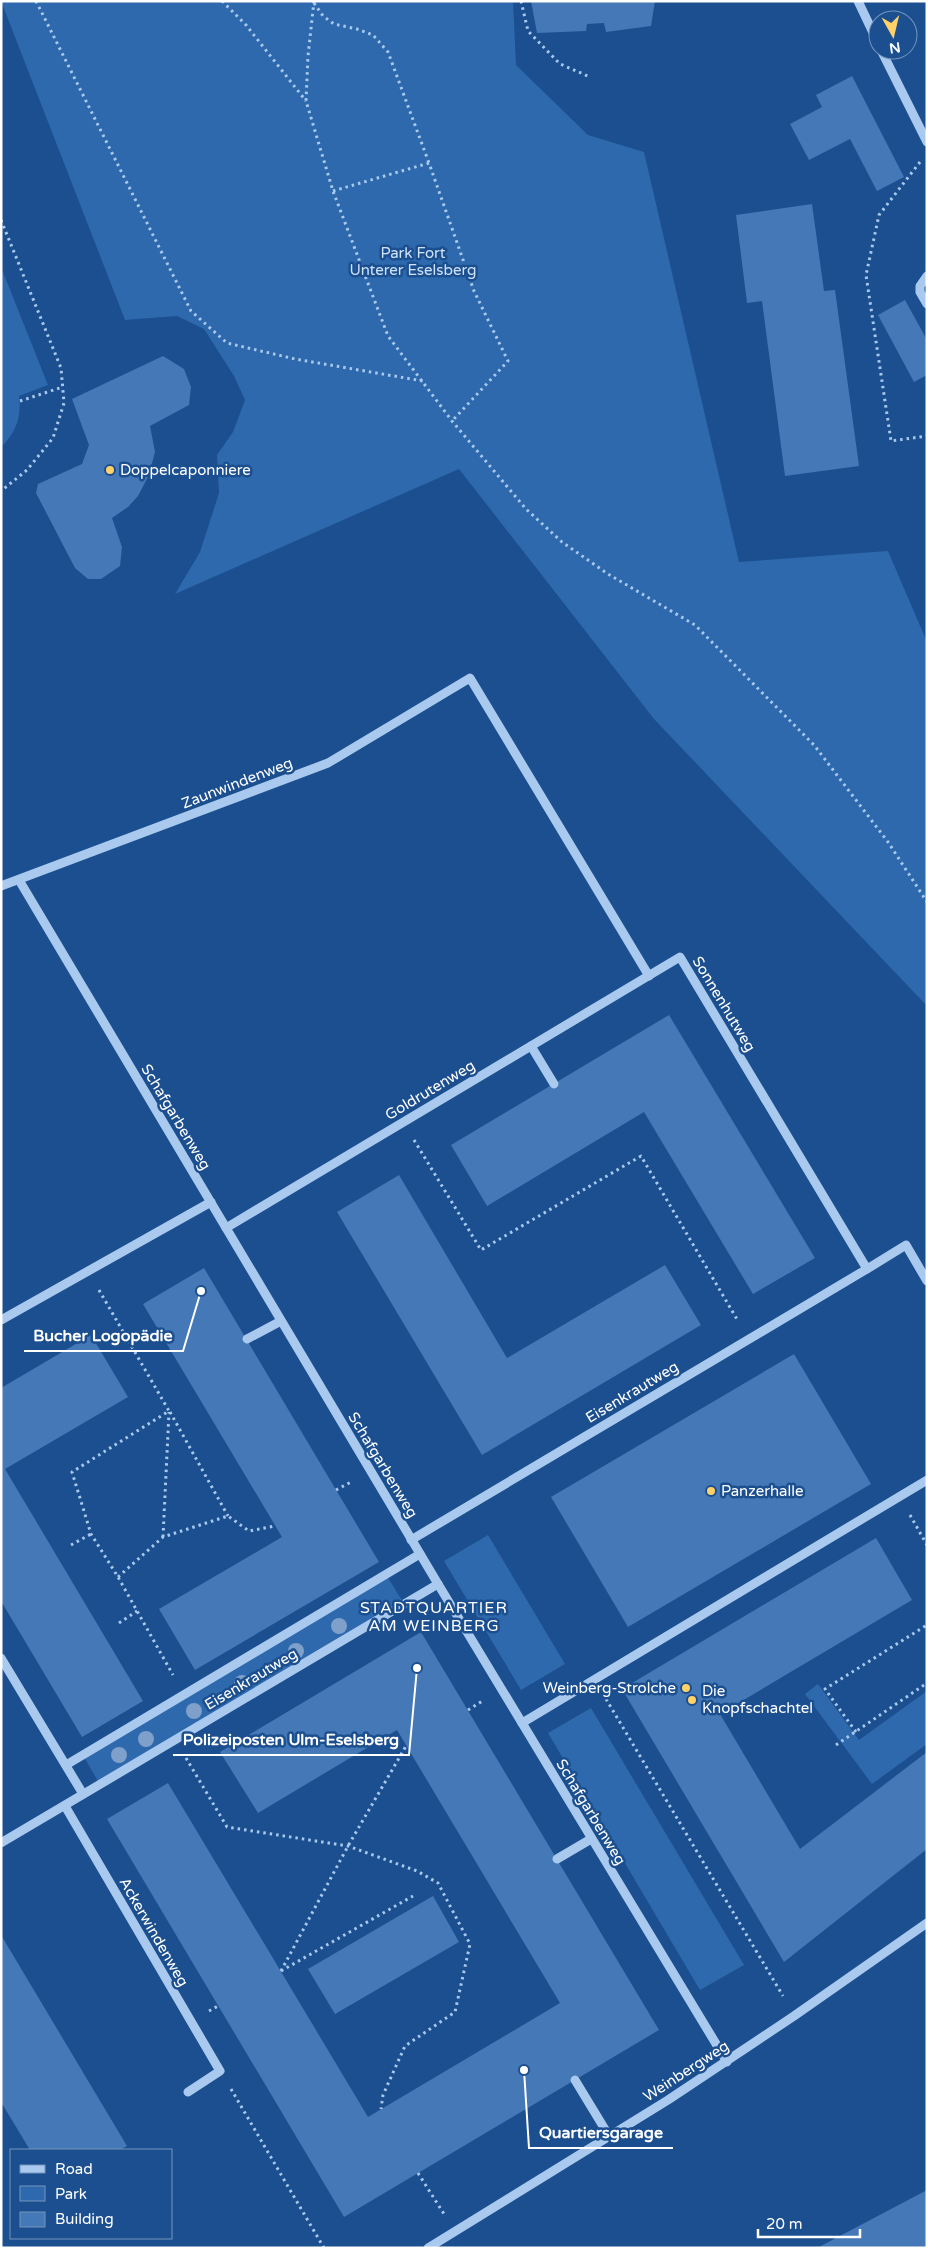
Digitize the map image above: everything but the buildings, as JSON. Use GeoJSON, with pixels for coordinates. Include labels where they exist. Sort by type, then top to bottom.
{"type":"FeatureCollection","features":[{"type":"Feature","properties":{"kind":"street"},"geometry":{"type":"LineString","coordinates":[[858,1],[868,22]]}},
{"type":"Feature","properties":{"kind":"street"},"geometry":{"type":"LineString","coordinates":[[887,60],[927,142]]}},
{"type":"Feature","properties":{"kind":"street"},"geometry":{"type":"LineString","coordinates":[[927,276],[920,286],[920,292],[927,304]]}},
{"type":"Feature","properties":{"kind":"street","name":"Zaunwindenweg"},"geometry":{"type":"LineString","coordinates":[[1,886],[328,763],[470,678],[649,976]]}},
{"type":"Feature","properties":{"kind":"street","name":"Schafgarbenweg"},"geometry":{"type":"LineString","coordinates":[[19,880],[411,1540],[726,2062]]}},
{"type":"Feature","properties":{"kind":"street","name":"Sonnenhutweg"},"geometry":{"type":"LineString","coordinates":[[649,976],[680,957],[867,1268]]}},
{"type":"Feature","properties":{"kind":"street","name":"Goldrutenweg"},"geometry":{"type":"LineString","coordinates":[[226,1228],[649,976]]}},
{"type":"Feature","properties":{"kind":"street"},"geometry":{"type":"LineString","coordinates":[[531,1046],[554,1084]]}},
{"type":"Feature","properties":{"kind":"street"},"geometry":{"type":"LineString","coordinates":[[1,1320],[210,1202]]}},
{"type":"Feature","properties":{"kind":"street"},"geometry":{"type":"LineString","coordinates":[[867,1268],[906,1245],[927,1280]]}},
{"type":"Feature","properties":{"kind":"street","name":"Eisenkrautweg"},"geometry":{"type":"LineString","coordinates":[[411,1540],[867,1268]]}},
{"type":"Feature","properties":{"kind":"street"},"geometry":{"type":"LineString","coordinates":[[247,1340],[281,1321]]}},
{"type":"Feature","properties":{"kind":"street"},"geometry":{"type":"LineString","coordinates":[[522,1723],[927,1480]]}},
{"type":"Feature","properties":{"kind":"street","name":"Eisenkrautweg"},"geometry":{"type":"LineString","coordinates":[[66,1765],[420,1554]]}},
{"type":"Feature","properties":{"kind":"street","name":"Eisenkrautweg"},"geometry":{"type":"LineString","coordinates":[[1,1843],[438,1584]]}},
{"type":"Feature","properties":{"kind":"street"},"geometry":{"type":"LineString","coordinates":[[1,1658],[83,1794]]}},
{"type":"Feature","properties":{"kind":"street","name":"Ackerwindenweg"},"geometry":{"type":"LineString","coordinates":[[65,1806],[220,2072]]}},
{"type":"Feature","properties":{"kind":"street"},"geometry":{"type":"LineString","coordinates":[[557,1859],[592,1839]]}},
{"type":"Feature","properties":{"kind":"street","name":"Weinbergweg"},"geometry":{"type":"LineString","coordinates":[[428,2248],[726,2062],[927,1923]]}},
{"type":"Feature","properties":{"kind":"street"},"geometry":{"type":"LineString","coordinates":[[188,2092],[220,2072]]}},
{"type":"Feature","properties":{"kind":"street"},"geometry":{"type":"LineString","coordinates":[[575,2080],[609,2136]]}},
{"type":"Feature","properties":{"kind":"path"},"geometry":{"type":"LineString","coordinates":[[36,1],[191,311],[227,343],[295,359],[423,382]]}},
{"type":"Feature","properties":{"kind":"path"},"geometry":{"type":"LineString","coordinates":[[222,1],[246,25],[306,101]]}},
{"type":"Feature","properties":{"kind":"path"},"geometry":{"type":"LineString","coordinates":[[521,1],[528,31],[560,64],[590,77]]}},
{"type":"Feature","properties":{"kind":"path"},"geometry":{"type":"LineString","coordinates":[[314,2],[323,16],[334,24],[373,35],[388,52],[474,291],[508,361],[452,421]]}},
{"type":"Feature","properties":{"kind":"path"},"geometry":{"type":"LineString","coordinates":[[314,2],[308,56],[306,101],[333,191],[388,336],[452,421],[526,509],[562,542],[608,574],[695,625],[807,738],[888,842],[927,902]]}},
{"type":"Feature","properties":{"kind":"path"},"geometry":{"type":"LineString","coordinates":[[921,161],[880,215],[866,276],[890,441],[927,436]]}},
{"type":"Feature","properties":{"kind":"path"},"geometry":{"type":"LineString","coordinates":[[333,191],[429,163]]}},
{"type":"Feature","properties":{"kind":"path"},"geometry":{"type":"LineString","coordinates":[[1,220],[61,368],[64,403],[53,438],[27,470],[1,492]]}},
{"type":"Feature","properties":{"kind":"path"},"geometry":{"type":"LineString","coordinates":[[20,401],[62,387]]}},
{"type":"Feature","properties":{"kind":"path"},"geometry":{"type":"LineString","coordinates":[[426,1159],[481,1250],[641,1156],[748,1339]]}},
{"type":"Feature","properties":{"kind":"path"},"geometry":{"type":"LineString","coordinates":[[88,1271],[228,1516],[249,1531],[275,1526]]}},
{"type":"Feature","properties":{"kind":"path"},"geometry":{"type":"LineString","coordinates":[[169,1411],[72,1472],[91,1534],[118,1577],[184,1695]]}},
{"type":"Feature","properties":{"kind":"path"},"geometry":{"type":"LineString","coordinates":[[163,1537],[169,1411]]}},
{"type":"Feature","properties":{"kind":"path"},"geometry":{"type":"LineString","coordinates":[[899,1496],[927,1545]]}},
{"type":"Feature","properties":{"kind":"path"},"geometry":{"type":"LineString","coordinates":[[118,1577],[163,1537],[228,1516]]}},
{"type":"Feature","properties":{"kind":"path"},"geometry":{"type":"LineString","coordinates":[[71,1545],[91,1534]]}},
{"type":"Feature","properties":{"kind":"path"},"geometry":{"type":"LineString","coordinates":[[118,1623],[137,1611]]}},
{"type":"Feature","properties":{"kind":"path"},"geometry":{"type":"LineString","coordinates":[[856,1732],[824,1689],[927,1625]]}},
{"type":"Feature","properties":{"kind":"path"},"geometry":{"type":"LineString","coordinates":[[594,1679],[794,2016]]}},
{"type":"Feature","properties":{"kind":"path"},"geometry":{"type":"LineString","coordinates":[[836,1745],[927,1683]]}},
{"type":"Feature","properties":{"kind":"path"},"geometry":{"type":"LineString","coordinates":[[175,1740],[227,1827],[348,1846],[417,1871],[438,1883],[470,1944],[456,2012],[405,2046],[383,2095],[381,2109]]}},
{"type":"Feature","properties":{"kind":"path"},"geometry":{"type":"LineString","coordinates":[[406,1746],[348,1846],[280,1971],[414,1896]]}},
{"type":"Feature","properties":{"kind":"path"},"geometry":{"type":"LineString","coordinates":[[220,2072],[324,2248]]}},
{"type":"Feature","properties":{"kind":"path"},"geometry":{"type":"LineString","coordinates":[[418,2173],[454,2232]]}},
{"type":"Feature","properties":{"kind":"green space","name":"Park Fort Unterer Eselsberg"},"geometry":{"type":"Polygon","coordinates":[[[1,1],[513,1],[516,65],[588,135],[644,152],[739,562],[888,551],[927,642],[927,1006],[654,719],[459,469],[175,594],[200,552],[219,493],[217,455],[233,432],[245,400],[234,376],[204,329],[177,316],[125,320],[1,1]]]}},
{"type":"Feature","properties":{"kind":"green space"},"geometry":{"type":"Polygon","coordinates":[[[1,267],[48,385],[19,396],[20,410],[17,424],[11,436],[1,447],[1,267]]]}},
{"type":"Feature","properties":{"kind":"green space"},"geometry":{"type":"Polygon","coordinates":[[[488,1535],[565,1664],[521,1690],[444,1561],[488,1535]]]}},
{"type":"Feature","properties":{"kind":"green space"},"geometry":{"type":"Polygon","coordinates":[[[387,1576],[403,1602],[99,1783],[84,1757],[387,1576]]]}},
{"type":"Feature","properties":{"kind":"green space"},"geometry":{"type":"Polygon","coordinates":[[[818,1684],[859,1740],[927,1691],[927,1744],[872,1784],[805,1694],[818,1684]]]}},
{"type":"Feature","properties":{"kind":"green space"},"geometry":{"type":"Polygon","coordinates":[[[591,1708],[744,1965],[700,1990],[548,1733],[591,1708]]]}},
{"type":"Feature","properties":{"kind":"place","name":"Doppelcaponniere"},"geometry":{"type":"Point","coordinates":[110,470]}},
{"type":"Feature","properties":{"kind":"place","name":"Bucher Logopädie"},"geometry":{"type":"Point","coordinates":[201,1291]}},
{"type":"Feature","properties":{"kind":"place","name":"Panzerhalle"},"geometry":{"type":"Point","coordinates":[711,1491]}},
{"type":"Feature","properties":{"kind":"place","name":"Polizeiposten Ulm-Eselsberg"},"geometry":{"type":"Point","coordinates":[417,1668]}},
{"type":"Feature","properties":{"kind":"place","name":"Weinberg-Strolche"},"geometry":{"type":"Point","coordinates":[686,1688]}},
{"type":"Feature","properties":{"kind":"place","name":"Die Knopfschachtel"},"geometry":{"type":"Point","coordinates":[692,1700]}},
{"type":"Feature","properties":{"kind":"place","name":"Quartiersgarage"},"geometry":{"type":"Point","coordinates":[524,2070]}},
{"type":"Feature","properties":{"kind":"district","name":"STADTQUARTIER AM WEINBERG"},"geometry":{"type":"Point","coordinates":[434,1616]}}]}
